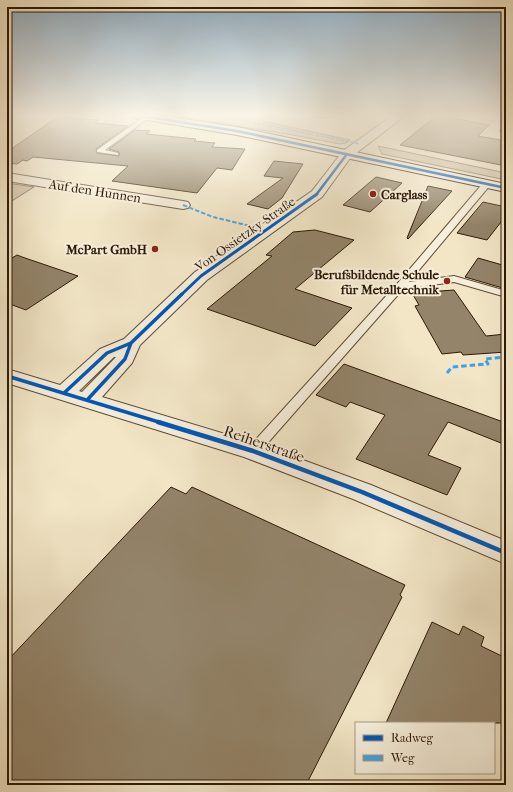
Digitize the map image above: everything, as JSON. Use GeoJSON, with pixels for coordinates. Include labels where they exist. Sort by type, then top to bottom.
{"type":"FeatureCollection","features":[{"type":"Feature","properties":{"kind":"street"},"geometry":{"type":"LineString","coordinates":[[337,152],[506,188]]}},
{"type":"Feature","properties":{"kind":"street","name":"Von-Ossietzky-Straße"},"geometry":{"type":"LineString","coordinates":[[88,400],[124,359],[132,343],[201,276],[317,194],[350,152]]}},
{"type":"Feature","properties":{"kind":"street","name":"Auf den Hunnen"},"geometry":{"type":"LineString","coordinates":[[7,177],[183,205]]}},
{"type":"Feature","properties":{"kind":"street","name":"Von-Ossietzky-Straße"},"geometry":{"type":"LineString","coordinates":[[64,392],[107,353],[132,343]]}},
{"type":"Feature","properties":{"kind":"street","name":"Reiherstraße"},"geometry":{"type":"LineString","coordinates":[[7,376],[64,392],[253,451],[362,492],[506,553]]}},
{"type":"Feature","properties":{"kind":"lane"},"geometry":{"type":"LineString","coordinates":[[104,152],[116,154]]}},
{"type":"Feature","properties":{"kind":"lane"},"geometry":{"type":"LineString","coordinates":[[253,451],[400,286],[487,184]]}},
{"type":"Feature","properties":{"kind":"lane"},"geometry":{"type":"LineString","coordinates":[[400,286],[454,279],[506,294]]}},
{"type":"Feature","properties":{"kind":"shaded area"},"geometry":{"type":"Polygon","coordinates":[[[381,152],[406,152],[506,173],[506,180],[382,154],[381,152]]]}},
{"type":"Feature","properties":{"kind":"shaded area"},"geometry":{"type":"Polygon","coordinates":[[[7,183],[34,187],[7,204],[7,183]]]}},
{"type":"Feature","properties":{"kind":"building"},"geometry":{"type":"Polygon","coordinates":[[[7,152],[97,152],[119,156],[119,152],[243,152],[232,170],[217,168],[197,193],[112,181],[128,166],[33,157],[27,161],[23,160],[17,164],[7,163],[7,152]]]}},
{"type":"Feature","properties":{"kind":"building"},"geometry":{"type":"Polygon","coordinates":[[[435,152],[506,152],[506,166],[435,152]]]}},
{"type":"Feature","properties":{"kind":"building"},"geometry":{"type":"Polygon","coordinates":[[[274,161],[303,164],[282,198],[268,209],[247,204],[283,178],[264,176],[274,161]]]}},
{"type":"Feature","properties":{"kind":"building","name":"Carglass"},"geometry":{"type":"Polygon","coordinates":[[[376,177],[402,183],[370,212],[343,205],[376,177]]]}},
{"type":"Feature","properties":{"kind":"building"},"geometry":{"type":"Polygon","coordinates":[[[428,186],[452,191],[408,239],[407,238],[428,186]]]}},
{"type":"Feature","properties":{"kind":"building"},"geometry":{"type":"Polygon","coordinates":[[[483,202],[506,207],[506,223],[501,222],[487,240],[457,233],[483,202]]]}},
{"type":"Feature","properties":{"kind":"building"},"geometry":{"type":"Polygon","coordinates":[[[315,230],[354,240],[295,289],[352,308],[315,346],[207,309],[272,256],[266,255],[293,232],[315,230]]]}},
{"type":"Feature","properties":{"kind":"building"},"geometry":{"type":"Polygon","coordinates":[[[17,255],[78,276],[26,310],[7,303],[7,261],[17,255]]]}},
{"type":"Feature","properties":{"kind":"building"},"geometry":{"type":"Polygon","coordinates":[[[478,258],[506,266],[506,289],[465,277],[478,258]]]}},
{"type":"Feature","properties":{"kind":"building"},"geometry":{"type":"Polygon","coordinates":[[[454,290],[486,336],[506,334],[506,352],[463,355],[461,352],[442,354],[415,306],[419,305],[412,293],[454,290]]]}},
{"type":"Feature","properties":{"kind":"building"},"geometry":{"type":"Polygon","coordinates":[[[344,364],[506,423],[506,445],[448,422],[428,455],[461,468],[447,495],[356,459],[385,415],[350,402],[346,407],[316,395],[344,364]]]}},
{"type":"Feature","properties":{"kind":"building"},"geometry":{"type":"Polygon","coordinates":[[[171,487],[186,494],[192,487],[405,585],[400,595],[402,597],[306,785],[7,785],[7,661],[171,487]]]}},
{"type":"Feature","properties":{"kind":"building"},"geometry":{"type":"Polygon","coordinates":[[[432,622],[459,635],[463,626],[484,637],[481,646],[506,658],[506,723],[386,722],[432,622]]]}},
{"type":"Feature","properties":{"kind":"marked path"},"geometry":{"type":"LineString","coordinates":[[183,205],[213,217],[267,230]]}},
{"type":"Feature","properties":{"kind":"marked path"},"geometry":{"type":"LineString","coordinates":[[447,373],[452,367],[488,364],[485,359],[506,357]]}},
{"type":"Feature","properties":{"kind":"cycle path"},"geometry":{"type":"LineString","coordinates":[[336,152],[506,188]]}},
{"type":"Feature","properties":{"kind":"cycle path"},"geometry":{"type":"LineString","coordinates":[[64,393],[107,353],[131,343],[201,276],[317,194],[347,154]]}},
{"type":"Feature","properties":{"kind":"cycle path"},"geometry":{"type":"LineString","coordinates":[[88,399],[125,359],[131,343]]}},
{"type":"Feature","properties":{"kind":"cycle path"},"geometry":{"type":"LineString","coordinates":[[7,376],[253,451],[362,492],[506,553]]}},
{"type":"Feature","properties":{"kind":"place","name":"Carglass"},"geometry":{"type":"Point","coordinates":[373,194]}},
{"type":"Feature","properties":{"kind":"place","name":"McPart GmbH"},"geometry":{"type":"Point","coordinates":[155,249]}},
{"type":"Feature","properties":{"kind":"place","name":"Berufsbildende Schule für Metalltechnik"},"geometry":{"type":"Point","coordinates":[447,281]}}]}
